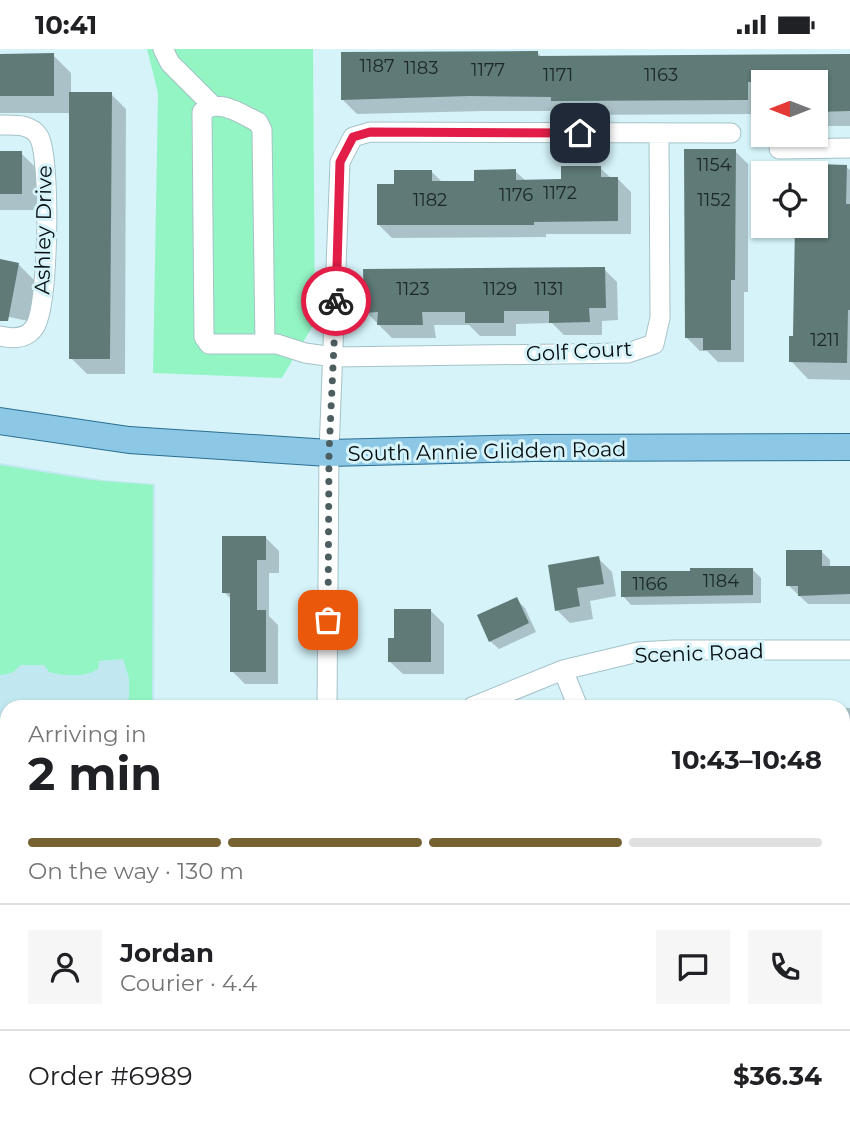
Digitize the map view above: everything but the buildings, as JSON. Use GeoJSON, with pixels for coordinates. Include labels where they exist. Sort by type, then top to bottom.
{"type":"FeatureCollection","features":[{"type":"Feature","properties":{"kind":"main road","name":"South Annie Glidden Road"},"geometry":{"type":"LineString","coordinates":[[0,421],[129,440],[329,453],[548,448],[850,447]]}},
{"type":"Feature","properties":{"kind":"street"},"geometry":{"type":"LineString","coordinates":[[163,49],[170,63],[213,106]]}},
{"type":"Feature","properties":{"kind":"street"},"geometry":{"type":"LineString","coordinates":[[265,344],[262,130],[258,122],[222,106],[213,106],[202,112],[204,337],[209,344],[265,344],[277,344],[305,353],[334,357]]}},
{"type":"Feature","properties":{"kind":"street","name":"Ashley Drive"},"geometry":{"type":"LineString","coordinates":[[0,125],[25,126],[39,137],[46,164],[46,256],[41,312],[35,328],[19,338],[0,336]]}},
{"type":"Feature","properties":{"kind":"street"},"geometry":{"type":"LineString","coordinates":[[327,700],[329,453],[340,162],[353,137],[370,132],[731,133]]}},
{"type":"Feature","properties":{"kind":"street","name":"Golf Court"},"geometry":{"type":"LineString","coordinates":[[334,357],[628,353],[654,344],[660,318],[659,133]]}},
{"type":"Feature","properties":{"kind":"street"},"geometry":{"type":"LineString","coordinates":[[779,149],[850,148]]}},
{"type":"Feature","properties":{"kind":"street","name":"Scenic Road"},"geometry":{"type":"LineString","coordinates":[[489,700],[563,670],[638,652],[850,650]]}},
{"type":"Feature","properties":{"kind":"street"},"geometry":{"type":"LineString","coordinates":[[563,670],[575,700]]}},
{"type":"Feature","properties":{"kind":"shaded area"},"geometry":{"type":"Polygon","coordinates":[[[0,463],[103,480],[155,484],[154,700],[0,700],[0,463]]]}},
{"type":"Feature","properties":{"kind":"green space"},"geometry":{"type":"Polygon","coordinates":[[[147,49],[313,49],[315,322],[282,378],[153,373],[158,93],[147,49]]]}},
{"type":"Feature","properties":{"kind":"green space"},"geometry":{"type":"Polygon","coordinates":[[[0,465],[91,480],[153,485],[152,700],[129,700],[129,678],[123,659],[99,661],[98,669],[80,675],[49,672],[44,665],[20,665],[12,673],[0,675],[0,465]]]}},
{"type":"Feature","properties":{"kind":"way so far"},"geometry":{"type":"LineString","coordinates":[[328,620],[329,453],[336,301]]}},
{"type":"Feature","properties":{"kind":"route"},"geometry":{"type":"LineString","coordinates":[[336,301],[340,162],[353,137],[370,132],[580,133]]}}]}
